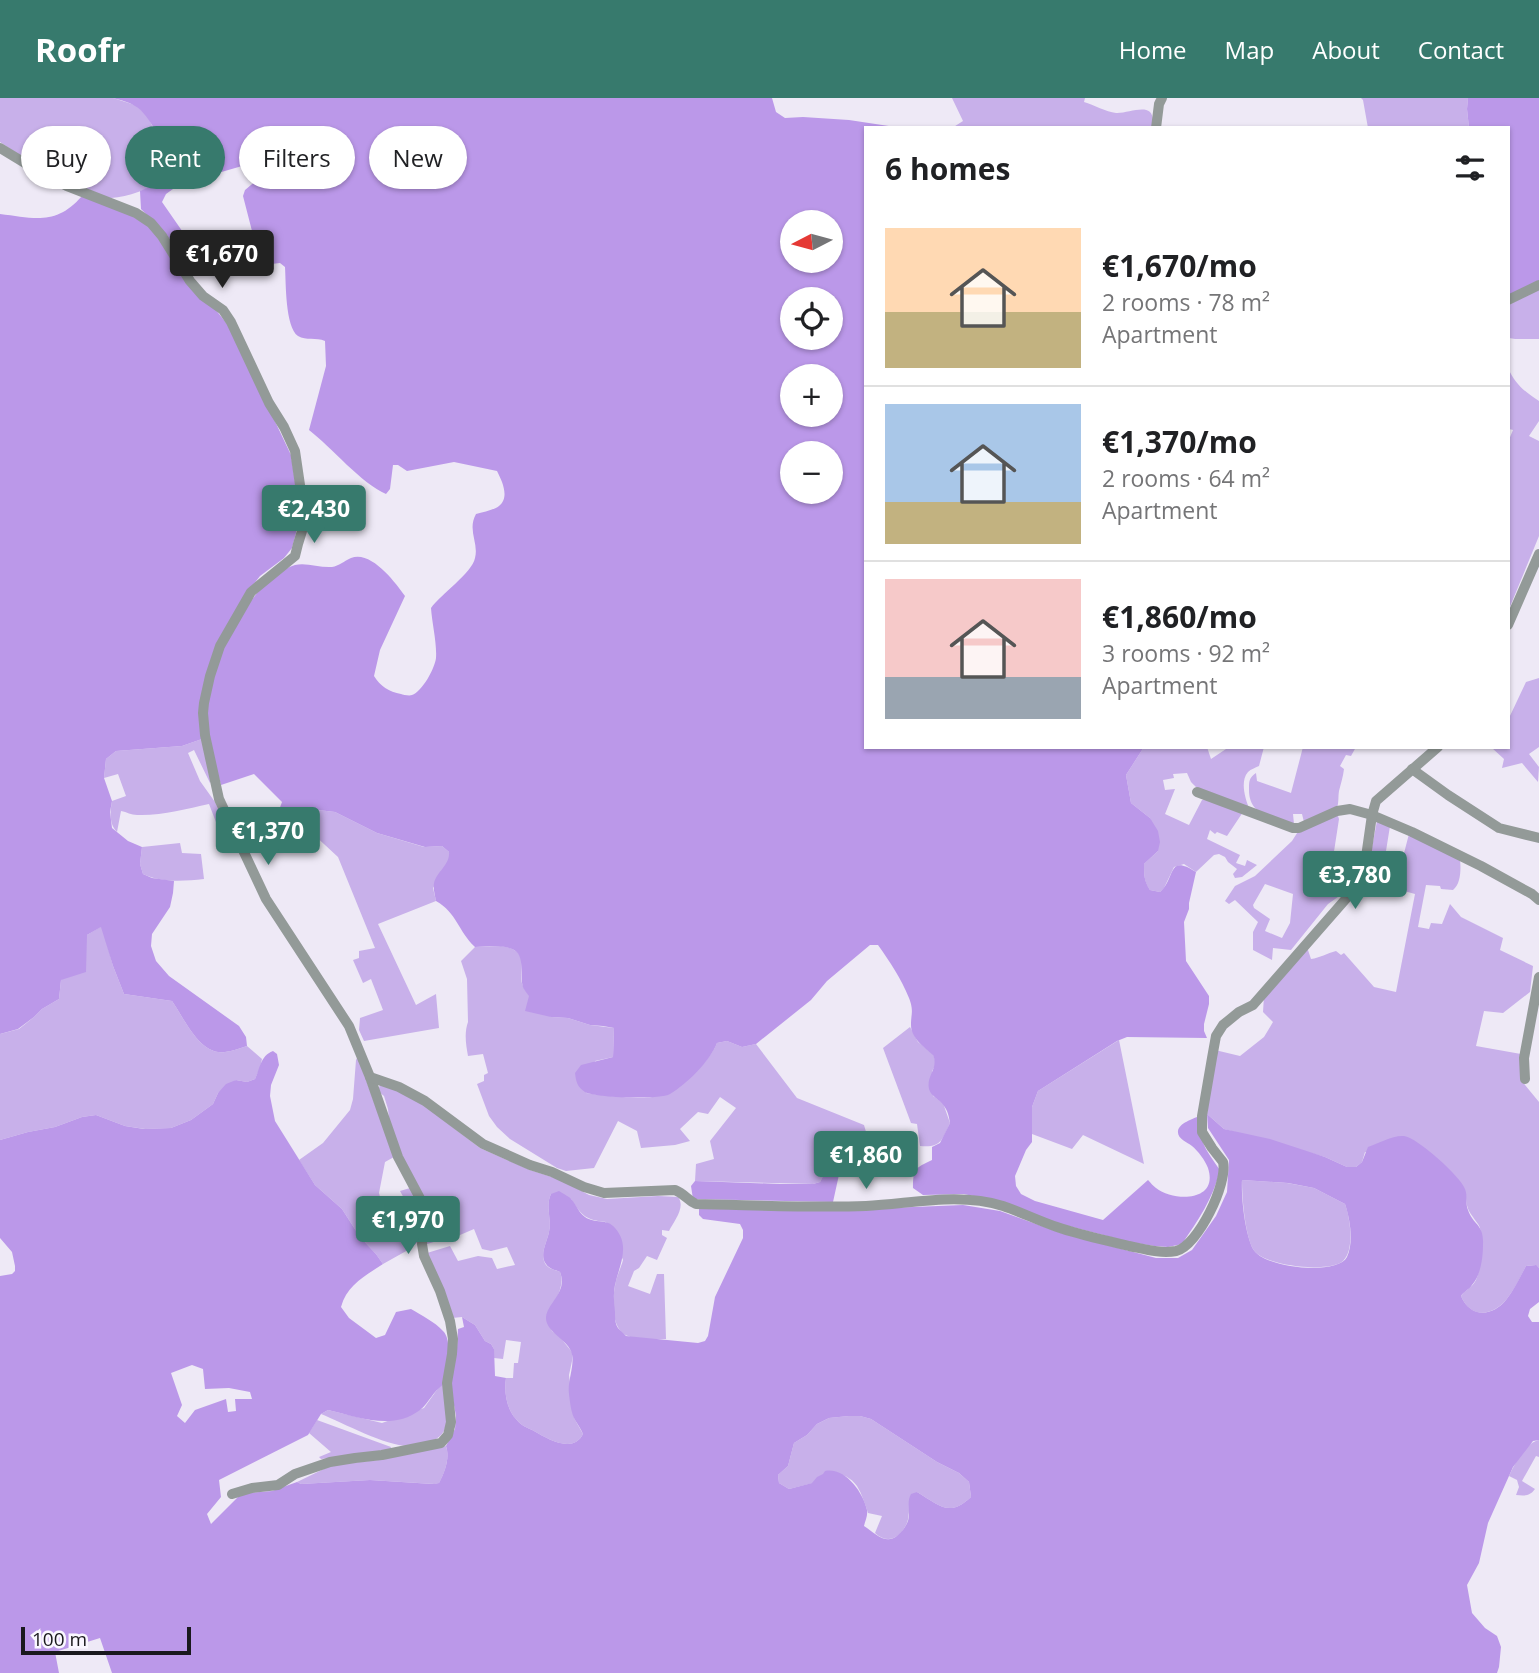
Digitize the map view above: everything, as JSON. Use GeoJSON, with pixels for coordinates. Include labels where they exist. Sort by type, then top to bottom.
{"type":"FeatureCollection","features":[{"type":"Feature","properties":{"kind":"street"},"geometry":{"type":"LineString","coordinates":[[1156,126],[1162,98]]}},
{"type":"Feature","properties":{"kind":"street"},"geometry":{"type":"LineString","coordinates":[[0,148],[66,186],[136,212],[151,223],[163,236],[190,281],[227,316],[295,451],[302,531],[295,556],[251,592],[220,646],[204,703],[205,735],[219,799],[266,899],[349,1026],[398,1157],[423,1204],[424,1256],[450,1321],[453,1354],[447,1383],[451,1422],[448,1435],[441,1443],[330,1462],[295,1474],[278,1485],[232,1494]]}},
{"type":"Feature","properties":{"kind":"street"},"geometry":{"type":"LineString","coordinates":[[1510,299],[1539,285]]}},
{"type":"Feature","properties":{"kind":"street"},"geometry":{"type":"LineString","coordinates":[[1510,620],[1539,554]]}},
{"type":"Feature","properties":{"kind":"street"},"geometry":{"type":"LineString","coordinates":[[370,1077],[399,1087],[425,1101],[483,1144],[604,1193],[675,1190],[696,1204],[867,1206],[963,1199],[1001,1205],[1059,1228],[1126,1245],[1164,1252],[1178,1251],[1188,1245],[1205,1220],[1223,1180],[1223,1162],[1202,1132],[1202,1116],[1216,1036],[1223,1025],[1252,1004],[1358,886],[1365,864],[1376,801],[1436,749]]}},
{"type":"Feature","properties":{"kind":"street"},"geometry":{"type":"LineString","coordinates":[[1412,769],[1499,828],[1539,838]]}},
{"type":"Feature","properties":{"kind":"street"},"geometry":{"type":"LineString","coordinates":[[1196,792],[1293,828],[1299,828],[1337,811],[1350,809],[1372,815],[1481,866],[1532,894],[1539,901]]}},
{"type":"Feature","properties":{"kind":"street"},"geometry":{"type":"LineString","coordinates":[[1525,1079],[1524,1058],[1539,977]]}},
{"type":"Feature","properties":{"kind":"shaded area"},"geometry":{"type":"Polygon","coordinates":[[[0,98],[113,98],[135,105],[148,116],[152,126],[125,126],[125,189],[144,189],[111,198],[84,189],[111,189],[111,126],[21,126],[21,156],[0,142],[0,98]]]}},
{"type":"Feature","properties":{"kind":"shaded area"},"geometry":{"type":"Polygon","coordinates":[[[113,98],[772,98],[776,112],[785,118],[849,120],[889,126],[864,126],[864,749],[1143,749],[1126,775],[1131,803],[1150,818],[1158,831],[1158,851],[1144,864],[1145,877],[1150,890],[1160,892],[1176,866],[1187,867],[1196,872],[1184,922],[1186,961],[1209,996],[1204,1024],[1207,1038],[1127,1037],[1038,1091],[1032,1107],[1032,1142],[1015,1176],[1016,1186],[1021,1194],[1035,1201],[1103,1220],[1148,1180],[1164,1193],[1193,1196],[1207,1187],[1210,1179],[1208,1168],[1197,1150],[1181,1138],[1178,1131],[1184,1124],[1199,1116],[1204,1145],[1220,1170],[1209,1200],[1182,1244],[1168,1247],[1130,1242],[1057,1223],[1001,1202],[964,1194],[923,1195],[913,1188],[916,1170],[932,1160],[932,1147],[940,1143],[950,1123],[945,1108],[929,1089],[933,1055],[913,1034],[909,998],[878,945],[870,945],[827,981],[811,1000],[756,1044],[742,1047],[727,1041],[717,1043],[697,1072],[670,1094],[641,1098],[591,1094],[580,1088],[575,1073],[581,1065],[613,1057],[614,1028],[525,1011],[529,996],[523,987],[520,958],[515,950],[496,946],[475,947],[449,911],[436,901],[434,883],[449,857],[449,852],[442,846],[425,847],[377,833],[335,812],[318,810],[283,825],[275,821],[282,802],[254,774],[221,785],[207,726],[210,688],[216,667],[236,624],[263,587],[278,573],[295,565],[332,567],[359,557],[374,563],[405,596],[380,650],[374,676],[389,690],[412,695],[424,685],[436,658],[431,608],[473,564],[476,552],[473,526],[476,514],[499,506],[504,498],[504,489],[497,471],[454,462],[407,471],[393,465],[390,489],[386,494],[357,474],[309,430],[326,366],[325,341],[301,337],[294,331],[287,304],[285,267],[280,263],[263,265],[260,262],[243,196],[246,189],[355,189],[355,126],[239,126],[239,167],[225,171],[225,126],[153,126],[141,110],[130,103],[113,98]]]}},
{"type":"Feature","properties":{"kind":"shaded area"},"geometry":{"type":"Polygon","coordinates":[[[952,98],[1085,98],[1084,102],[1112,112],[1147,110],[1153,119],[1152,126],[955,126],[963,121],[952,98]]]}},
{"type":"Feature","properties":{"kind":"shaded area"},"geometry":{"type":"Polygon","coordinates":[[[1361,98],[1468,98],[1469,126],[1368,126],[1361,98]]]}},
{"type":"Feature","properties":{"kind":"shaded area"},"geometry":{"type":"Polygon","coordinates":[[[1468,98],[1539,98],[1539,281],[1510,296],[1510,126],[1469,126],[1468,98]]]}},
{"type":"Feature","properties":{"kind":"shaded area"},"geometry":{"type":"Polygon","coordinates":[[[173,189],[166,194],[162,202],[205,264],[200,272],[192,274],[167,235],[141,209],[140,191],[173,189]]]}},
{"type":"Feature","properties":{"kind":"shaded area"},"geometry":{"type":"Polygon","coordinates":[[[82,196],[132,216],[150,227],[231,329],[291,455],[296,488],[296,533],[292,548],[284,558],[260,576],[247,593],[214,650],[202,739],[182,746],[116,751],[106,759],[104,778],[112,801],[112,828],[128,841],[142,847],[140,864],[143,874],[174,881],[170,907],[152,934],[151,946],[156,961],[169,976],[239,1026],[246,1037],[247,1046],[228,1052],[216,1052],[200,1042],[172,1001],[124,994],[101,927],[87,935],[86,972],[61,980],[59,999],[18,1029],[0,1034],[0,214],[34,218],[54,216],[72,206],[82,196]]]}},
{"type":"Feature","properties":{"kind":"shaded area"},"geometry":{"type":"Polygon","coordinates":[[[1539,288],[1539,339],[1510,338],[1510,304],[1539,288]]]}},
{"type":"Feature","properties":{"kind":"shaded area"},"geometry":{"type":"Polygon","coordinates":[[[1510,372],[1521,387],[1539,401],[1539,421],[1529,436],[1539,441],[1539,536],[1510,607],[1510,437],[1513,430],[1510,429],[1510,372]]]}},
{"type":"Feature","properties":{"kind":"shaded area"},"geometry":{"type":"Polygon","coordinates":[[[1539,678],[1539,747],[1529,754],[1539,767],[1538,782],[1522,763],[1502,768],[1504,759],[1493,749],[1510,749],[1510,716],[1526,682],[1539,678]]]}},
{"type":"Feature","properties":{"kind":"shaded area"},"geometry":{"type":"Polygon","coordinates":[[[202,739],[210,783],[194,750],[188,753],[200,781],[215,802],[240,851],[219,830],[209,804],[155,814],[135,815],[121,811],[117,832],[111,822],[112,801],[126,796],[118,774],[104,778],[106,759],[116,751],[182,746],[202,739]]]}},
{"type":"Feature","properties":{"kind":"shaded area"},"geometry":{"type":"Polygon","coordinates":[[[1143,749],[1208,749],[1211,759],[1226,749],[1263,749],[1259,766],[1248,772],[1244,780],[1249,808],[1196,787],[1187,773],[1173,774],[1174,778],[1163,780],[1165,790],[1175,789],[1165,814],[1189,825],[1202,800],[1208,799],[1243,812],[1227,836],[1217,832],[1215,834],[1210,830],[1207,839],[1240,855],[1236,863],[1245,866],[1247,860],[1257,865],[1242,877],[1235,878],[1233,874],[1237,869],[1225,857],[1214,855],[1196,872],[1184,864],[1174,867],[1160,892],[1150,890],[1145,881],[1144,864],[1158,851],[1150,818],[1131,803],[1126,775],[1143,749]]]}},
{"type":"Feature","properties":{"kind":"shaded area"},"geometry":{"type":"Polygon","coordinates":[[[1302,749],[1355,749],[1351,756],[1346,755],[1340,766],[1344,769],[1337,808],[1304,822],[1302,814],[1293,814],[1294,824],[1257,810],[1250,797],[1251,777],[1256,773],[1257,781],[1291,793],[1302,749]]]}},
{"type":"Feature","properties":{"kind":"shaded area"},"geometry":{"type":"Polygon","coordinates":[[[318,810],[335,812],[377,833],[424,847],[442,846],[449,852],[450,859],[433,888],[436,901],[378,924],[416,1005],[436,994],[439,1028],[364,1041],[359,1030],[360,1018],[383,1010],[371,979],[363,983],[353,960],[359,958],[359,951],[375,948],[338,857],[298,820],[318,810]]]}},
{"type":"Feature","properties":{"kind":"shaded area"},"geometry":{"type":"Polygon","coordinates":[[[1337,813],[1339,819],[1333,858],[1360,862],[1355,880],[1345,892],[1328,904],[1291,950],[1273,948],[1272,960],[1253,950],[1253,932],[1258,922],[1235,900],[1229,904],[1225,901],[1235,886],[1255,876],[1292,841],[1299,830],[1337,813]],[[1265,884],[1253,905],[1270,919],[1265,931],[1282,938],[1290,923],[1293,894],[1265,884]]]}},
{"type":"Feature","properties":{"kind":"shaded area"},"geometry":{"type":"Polygon","coordinates":[[[1377,821],[1390,826],[1386,851],[1403,857],[1409,834],[1460,859],[1459,880],[1453,890],[1426,885],[1418,927],[1429,929],[1431,923],[1442,924],[1450,904],[1461,917],[1503,938],[1500,950],[1533,966],[1530,992],[1503,1013],[1484,1011],[1476,1046],[1521,1054],[1521,1080],[1539,1102],[1539,1268],[1535,1265],[1526,1266],[1506,1300],[1488,1312],[1475,1311],[1461,1296],[1476,1280],[1482,1251],[1480,1229],[1469,1210],[1466,1193],[1365,1152],[1362,1162],[1356,1167],[1347,1167],[1325,1157],[1224,1129],[1207,1114],[1215,1050],[1240,1056],[1264,1037],[1273,1022],[1263,1012],[1264,996],[1307,947],[1311,959],[1336,951],[1341,955],[1344,953],[1374,987],[1396,992],[1415,894],[1393,888],[1394,873],[1368,868],[1377,821]]]}},
{"type":"Feature","properties":{"kind":"shaded area"},"geometry":{"type":"Polygon","coordinates":[[[180,843],[182,853],[201,854],[204,879],[165,880],[143,874],[140,864],[142,847],[180,843]]]}},
{"type":"Feature","properties":{"kind":"shaded area"},"geometry":{"type":"Polygon","coordinates":[[[102,926],[124,994],[172,1001],[200,1042],[216,1052],[228,1052],[247,1046],[262,1059],[255,1079],[247,1082],[236,1080],[218,1093],[213,1104],[191,1120],[171,1128],[145,1129],[125,1126],[96,1115],[0,1140],[0,1034],[19,1029],[42,1009],[59,999],[61,980],[87,935],[102,926]]]}},
{"type":"Feature","properties":{"kind":"shaded area"},"geometry":{"type":"Polygon","coordinates":[[[501,946],[518,952],[522,962],[524,988],[551,1017],[614,1028],[613,1057],[595,1061],[586,1093],[629,1098],[652,1097],[672,1089],[690,1076],[706,1061],[717,1043],[727,1041],[742,1047],[756,1044],[797,1098],[864,1125],[872,1152],[845,1153],[842,1161],[835,1161],[827,1168],[820,1182],[813,1184],[695,1181],[696,1164],[714,1159],[710,1141],[736,1108],[720,1097],[708,1114],[698,1112],[680,1129],[690,1141],[641,1148],[637,1131],[618,1121],[594,1168],[566,1171],[557,1168],[510,1139],[497,1127],[489,1116],[477,1084],[484,1081],[484,1075],[488,1073],[483,1054],[468,1056],[467,979],[461,961],[475,947],[501,946]]]}},
{"type":"Feature","properties":{"kind":"shaded area"},"geometry":{"type":"Polygon","coordinates":[[[910,1027],[918,1042],[933,1054],[933,1096],[943,1103],[950,1123],[940,1142],[932,1146],[920,1146],[917,1124],[911,1123],[883,1048],[910,1027]]]}},
{"type":"Feature","properties":{"kind":"shaded area"},"geometry":{"type":"Polygon","coordinates":[[[1119,1040],[1144,1164],[1083,1135],[1072,1149],[1032,1134],[1032,1107],[1038,1091],[1119,1040]]]}},
{"type":"Feature","properties":{"kind":"shaded area"},"geometry":{"type":"Polygon","coordinates":[[[273,1051],[277,1054],[279,1065],[271,1085],[270,1096],[275,1121],[315,1185],[342,1209],[360,1237],[383,1264],[352,1287],[341,1307],[349,1318],[376,1338],[385,1335],[396,1312],[411,1309],[443,1331],[448,1342],[448,1357],[443,1385],[420,1410],[409,1416],[387,1421],[363,1419],[328,1410],[321,1414],[308,1435],[219,1480],[221,1497],[207,1514],[211,1524],[240,1495],[272,1491],[297,1482],[301,1484],[370,1480],[439,1483],[446,1465],[446,1446],[455,1429],[456,1416],[450,1383],[458,1329],[464,1327],[462,1317],[475,1325],[494,1349],[495,1376],[506,1378],[508,1405],[518,1421],[560,1443],[579,1440],[583,1434],[575,1420],[569,1394],[573,1361],[571,1351],[549,1327],[546,1317],[560,1291],[562,1279],[560,1272],[547,1266],[543,1257],[550,1227],[549,1199],[551,1194],[559,1191],[571,1199],[585,1217],[612,1225],[620,1235],[623,1256],[614,1295],[615,1320],[619,1329],[626,1336],[698,1343],[705,1341],[708,1336],[715,1297],[743,1238],[740,1224],[703,1219],[699,1215],[699,1207],[839,1210],[963,1205],[1000,1211],[1061,1233],[1156,1258],[1178,1258],[1192,1250],[1216,1216],[1227,1192],[1229,1160],[1208,1128],[1207,1114],[1224,1129],[1270,1139],[1347,1167],[1356,1167],[1362,1162],[1368,1147],[1404,1136],[1428,1150],[1462,1183],[1470,1215],[1482,1232],[1483,1249],[1479,1271],[1471,1287],[1461,1296],[1470,1308],[1482,1313],[1494,1310],[1509,1296],[1526,1266],[1536,1265],[1539,1268],[1539,1302],[1530,1309],[1528,1316],[1532,1322],[1539,1322],[1539,1440],[1533,1441],[1513,1467],[1488,1523],[1479,1563],[1467,1585],[1472,1613],[1485,1628],[1497,1636],[1501,1647],[1497,1673],[112,1673],[100,1638],[55,1652],[59,1673],[0,1673],[0,1276],[12,1274],[15,1266],[12,1252],[0,1238],[0,1140],[96,1115],[125,1126],[144,1129],[171,1128],[191,1120],[213,1104],[226,1084],[236,1080],[247,1082],[255,1079],[263,1059],[273,1051]],[[1242,1180],[1248,1234],[1253,1249],[1260,1256],[1284,1265],[1316,1268],[1340,1263],[1347,1257],[1350,1231],[1345,1204],[1314,1188],[1242,1180]],[[192,1365],[171,1373],[182,1405],[177,1416],[185,1423],[195,1410],[226,1399],[228,1412],[236,1411],[235,1399],[252,1399],[250,1392],[229,1388],[205,1389],[203,1369],[192,1365]],[[860,1416],[829,1418],[794,1443],[788,1466],[778,1475],[779,1483],[789,1489],[812,1483],[825,1471],[839,1473],[852,1482],[862,1496],[867,1512],[864,1526],[885,1539],[894,1538],[904,1529],[909,1517],[911,1494],[917,1492],[938,1505],[950,1508],[971,1497],[969,1482],[959,1473],[937,1462],[871,1419],[860,1416]]]}},
{"type":"Feature","properties":{"kind":"shaded area"},"geometry":{"type":"Polygon","coordinates":[[[358,1056],[394,1157],[385,1162],[379,1193],[386,1220],[407,1212],[400,1191],[410,1188],[420,1213],[419,1241],[383,1264],[360,1237],[342,1209],[315,1185],[299,1160],[323,1143],[350,1110],[358,1056]]]}},
{"type":"Feature","properties":{"kind":"shaded area"},"geometry":{"type":"Polygon","coordinates":[[[384,1083],[421,1103],[480,1148],[561,1180],[589,1195],[607,1199],[678,1197],[681,1205],[678,1214],[669,1231],[662,1230],[662,1235],[667,1238],[657,1260],[647,1256],[634,1271],[628,1286],[650,1294],[657,1274],[664,1274],[666,1339],[646,1339],[628,1336],[618,1328],[613,1306],[614,1292],[623,1260],[606,1222],[585,1216],[571,1199],[551,1194],[550,1227],[543,1257],[547,1266],[560,1272],[561,1284],[546,1317],[552,1331],[572,1352],[569,1375],[574,1418],[583,1434],[579,1440],[567,1444],[553,1441],[518,1421],[510,1410],[506,1378],[513,1378],[514,1363],[518,1363],[521,1342],[506,1340],[503,1359],[494,1358],[494,1349],[475,1325],[462,1317],[452,1318],[427,1253],[450,1246],[458,1261],[478,1256],[492,1258],[497,1269],[515,1265],[507,1247],[491,1251],[482,1249],[474,1229],[460,1235],[459,1230],[447,1235],[447,1238],[427,1244],[429,1219],[390,1128],[388,1109],[384,1096],[379,1092],[380,1084],[384,1083]]]}},
{"type":"Feature","properties":{"kind":"shaded area"},"geometry":{"type":"Polygon","coordinates":[[[835,1160],[842,1161],[833,1202],[693,1199],[691,1186],[695,1181],[813,1184],[820,1182],[827,1168],[835,1160]]]}},
{"type":"Feature","properties":{"kind":"shaded area"},"geometry":{"type":"Polygon","coordinates":[[[1242,1180],[1314,1188],[1345,1204],[1350,1225],[1347,1256],[1336,1265],[1311,1267],[1282,1264],[1259,1255],[1253,1249],[1248,1234],[1242,1180]]]}},
{"type":"Feature","properties":{"kind":"shaded area"},"geometry":{"type":"Polygon","coordinates":[[[443,1385],[447,1412],[445,1428],[439,1437],[424,1443],[408,1446],[388,1442],[321,1414],[328,1410],[382,1423],[424,1408],[443,1385]]]}},
{"type":"Feature","properties":{"kind":"shaded area"},"geometry":{"type":"Polygon","coordinates":[[[849,1416],[871,1419],[937,1462],[959,1473],[969,1482],[971,1497],[950,1508],[938,1505],[917,1492],[903,1530],[896,1537],[888,1539],[875,1533],[882,1516],[868,1513],[859,1489],[847,1477],[829,1473],[817,1478],[813,1483],[789,1489],[779,1483],[778,1475],[788,1466],[794,1443],[829,1418],[849,1416]]]}},
{"type":"Feature","properties":{"kind":"shaded area"},"geometry":{"type":"Polygon","coordinates":[[[317,1420],[391,1447],[390,1451],[321,1459],[319,1457],[331,1452],[309,1433],[317,1420]]]}},
{"type":"Feature","properties":{"kind":"shaded area"},"geometry":{"type":"Polygon","coordinates":[[[1539,1440],[1539,1457],[1536,1456],[1522,1481],[1535,1489],[1527,1495],[1516,1495],[1519,1487],[1517,1480],[1509,1476],[1525,1450],[1539,1440]]]}},
{"type":"Feature","properties":{"kind":"shaded area"},"geometry":{"type":"Polygon","coordinates":[[[446,1446],[446,1465],[439,1483],[370,1480],[301,1484],[297,1482],[332,1465],[378,1460],[446,1446]]]}}]}
